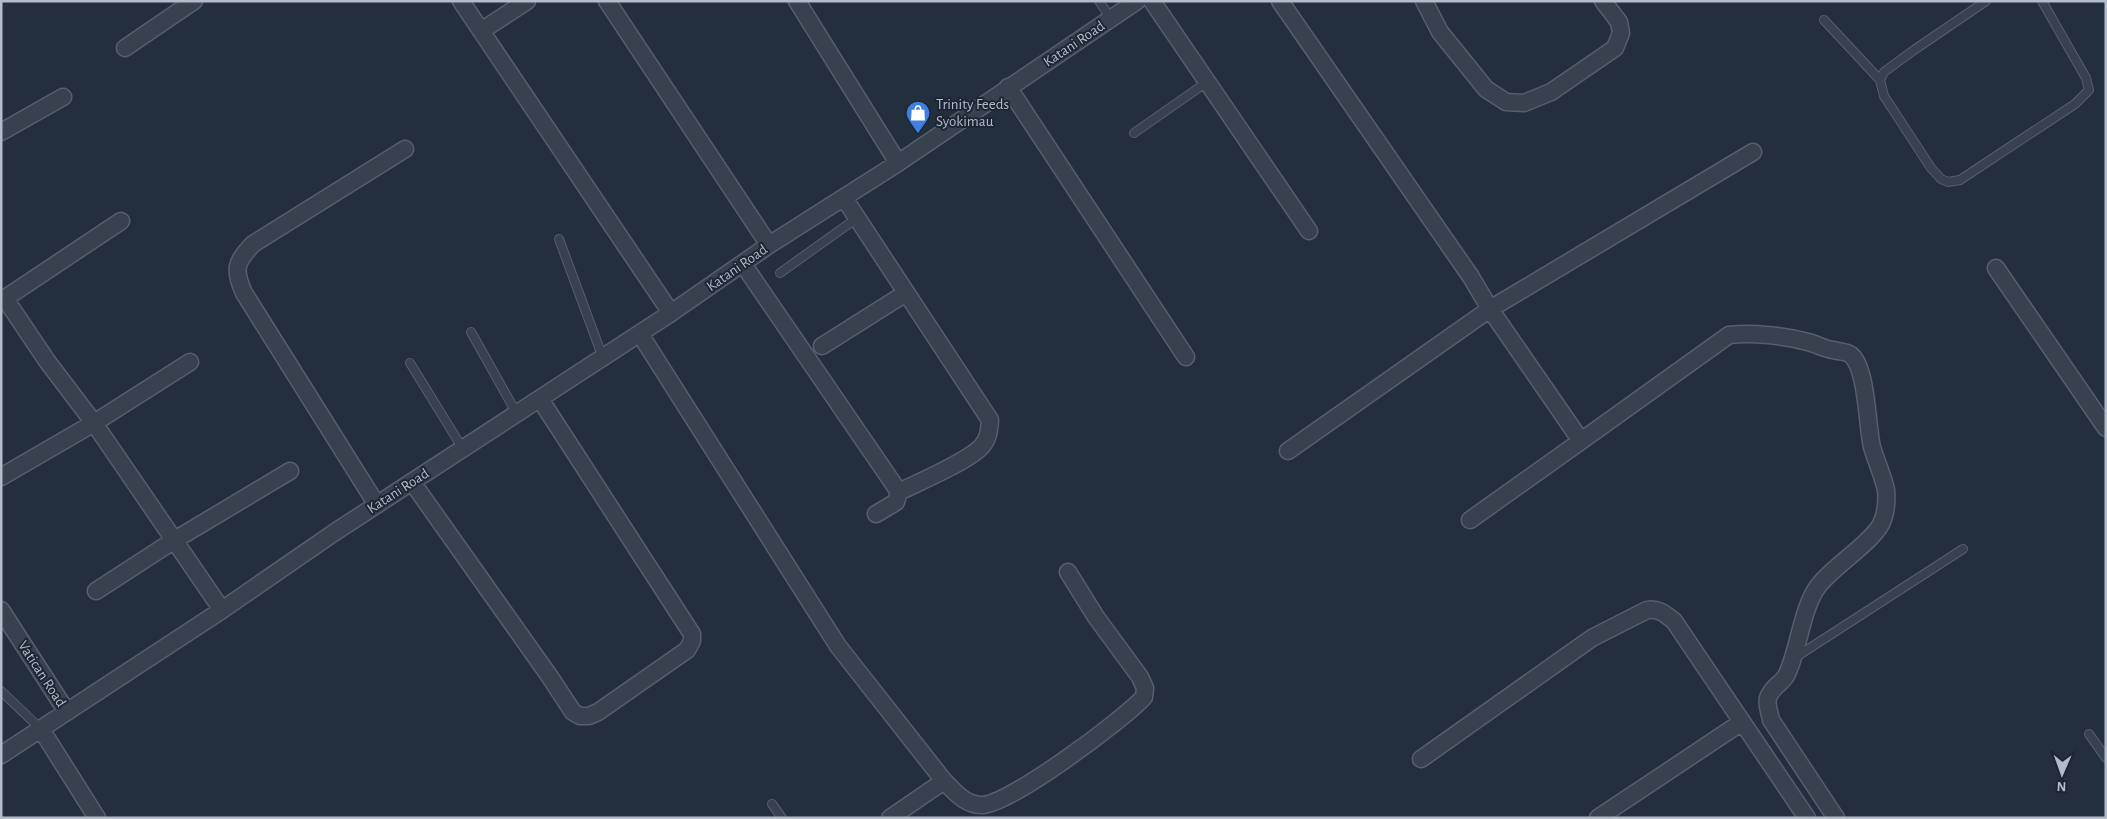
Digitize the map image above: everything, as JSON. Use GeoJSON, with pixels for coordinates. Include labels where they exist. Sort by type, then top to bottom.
{"type":"FeatureCollection","features":[{"type":"Feature","properties":{"kind":"street"},"geometry":{"type":"LineString","coordinates":[[124,48],[194,1]]}},
{"type":"Feature","properties":{"kind":"street"},"geometry":{"type":"LineString","coordinates":[[462,1],[671,313]]}},
{"type":"Feature","properties":{"kind":"street"},"geometry":{"type":"LineString","coordinates":[[481,30],[527,1]]}},
{"type":"Feature","properties":{"kind":"street"},"geometry":{"type":"LineString","coordinates":[[607,1],[769,245]]}},
{"type":"Feature","properties":{"kind":"street"},"geometry":{"type":"LineString","coordinates":[[797,1],[898,163]]}},
{"type":"Feature","properties":{"kind":"street","name":"Katani Road"},"geometry":{"type":"LineString","coordinates":[[1,755],[222,610],[335,532],[640,334],[769,245],[898,163],[1137,1]]}},
{"type":"Feature","properties":{"kind":"street"},"geometry":{"type":"LineString","coordinates":[[1152,1],[1309,232]]}},
{"type":"Feature","properties":{"kind":"street"},"geometry":{"type":"LineString","coordinates":[[1280,1],[1582,441]]}},
{"type":"Feature","properties":{"kind":"street"},"geometry":{"type":"LineString","coordinates":[[1424,1],[1440,32],[1486,88],[1506,102],[1524,103],[1551,92],[1616,48],[1621,33],[1619,22],[1603,1]]}},
{"type":"Feature","properties":{"kind":"street"},"geometry":{"type":"LineString","coordinates":[[1008,87],[1186,357]]}},
{"type":"Feature","properties":{"kind":"street"},"geometry":{"type":"LineString","coordinates":[[1,132],[63,98]]}},
{"type":"Feature","properties":{"kind":"street"},"geometry":{"type":"LineString","coordinates":[[377,505],[244,293],[238,279],[237,265],[241,257],[254,244],[405,149]]}},
{"type":"Feature","properties":{"kind":"street"},"geometry":{"type":"LineString","coordinates":[[1288,451],[1490,309],[1753,152]]}},
{"type":"Feature","properties":{"kind":"street"},"geometry":{"type":"LineString","coordinates":[[844,198],[990,420],[989,434],[982,446],[970,456],[899,492],[896,502],[876,514]]}},
{"type":"Feature","properties":{"kind":"street"},"geometry":{"type":"LineString","coordinates":[[121,221],[4,300],[94,423],[222,610]]}},
{"type":"Feature","properties":{"kind":"street"},"geometry":{"type":"LineString","coordinates":[[743,264],[899,492]]}},
{"type":"Feature","properties":{"kind":"street"},"geometry":{"type":"LineString","coordinates":[[1996,268],[2106,428]]}},
{"type":"Feature","properties":{"kind":"street"},"geometry":{"type":"LineString","coordinates":[[822,346],[906,293]]}},
{"type":"Feature","properties":{"kind":"street"},"geometry":{"type":"LineString","coordinates":[[640,334],[838,646],[944,781],[964,800],[981,805],[1000,801],[1092,740],[1144,697],[1145,688],[1140,677],[1096,617],[1068,572]]}},
{"type":"Feature","properties":{"kind":"street"},"geometry":{"type":"LineString","coordinates":[[1470,520],[1729,335],[1783,337],[1809,342],[1851,355],[1858,364],[1862,377],[1872,446],[1886,490],[1885,514],[1881,524],[1872,535],[1836,566],[1817,587],[1805,616],[1786,676],[1768,696],[1771,720],[1836,818]]}},
{"type":"Feature","properties":{"kind":"street"},"geometry":{"type":"LineString","coordinates":[[1,477],[94,423],[190,362]]}},
{"type":"Feature","properties":{"kind":"street"},"geometry":{"type":"LineString","coordinates":[[412,482],[573,712],[580,716],[590,716],[598,712],[687,650],[692,641],[692,634],[540,399]]}},
{"type":"Feature","properties":{"kind":"street"},"geometry":{"type":"LineString","coordinates":[[96,591],[173,541],[290,471]]}},
{"type":"Feature","properties":{"kind":"street"},"geometry":{"type":"LineString","coordinates":[[1421,759],[1592,638],[1647,610],[1655,609],[1674,621],[1807,818]]}},
{"type":"Feature","properties":{"kind":"street","name":"Vatican Road"},"geometry":{"type":"LineString","coordinates":[[1,610],[67,712]]}},
{"type":"Feature","properties":{"kind":"street"},"geometry":{"type":"LineString","coordinates":[[1598,818],[1742,722]]}},
{"type":"Feature","properties":{"kind":"street"},"geometry":{"type":"LineString","coordinates":[[41,729],[97,818]]}},
{"type":"Feature","properties":{"kind":"street"},"geometry":{"type":"LineString","coordinates":[[890,818],[944,781]]}},
{"type":"Feature","properties":{"kind":"lane"},"geometry":{"type":"LineString","coordinates":[[1099,1],[1111,19]]}},
{"type":"Feature","properties":{"kind":"lane"},"geometry":{"type":"LineString","coordinates":[[1880,80],[1884,72],[1986,1]]}},
{"type":"Feature","properties":{"kind":"lane"},"geometry":{"type":"LineString","coordinates":[[1824,20],[1880,80],[1884,96],[1931,168],[1944,181],[1960,180],[2075,104],[2089,90],[2086,78],[2042,1]]}},
{"type":"Feature","properties":{"kind":"lane"},"geometry":{"type":"LineString","coordinates":[[1134,133],[1207,82]]}},
{"type":"Feature","properties":{"kind":"lane"},"geometry":{"type":"LineString","coordinates":[[780,273],[857,218]]}},
{"type":"Feature","properties":{"kind":"lane"},"geometry":{"type":"LineString","coordinates":[[559,238],[603,358]]}},
{"type":"Feature","properties":{"kind":"lane"},"geometry":{"type":"LineString","coordinates":[[471,332],[517,414]]}},
{"type":"Feature","properties":{"kind":"lane"},"geometry":{"type":"LineString","coordinates":[[410,363],[463,449]]}},
{"type":"Feature","properties":{"kind":"lane"},"geometry":{"type":"LineString","coordinates":[[1792,660],[1962,550]]}},
{"type":"Feature","properties":{"kind":"lane"},"geometry":{"type":"LineString","coordinates":[[1,691],[41,729]]}},
{"type":"Feature","properties":{"kind":"lane"},"geometry":{"type":"LineString","coordinates":[[2089,734],[2106,758]]}},
{"type":"Feature","properties":{"kind":"lane"},"geometry":{"type":"LineString","coordinates":[[772,804],[782,818]]}},
{"type":"Feature","properties":{"kind":"place","name":"Trinity Feeds Syokimau"},"geometry":{"type":"Point","coordinates":[918,134]}}]}
